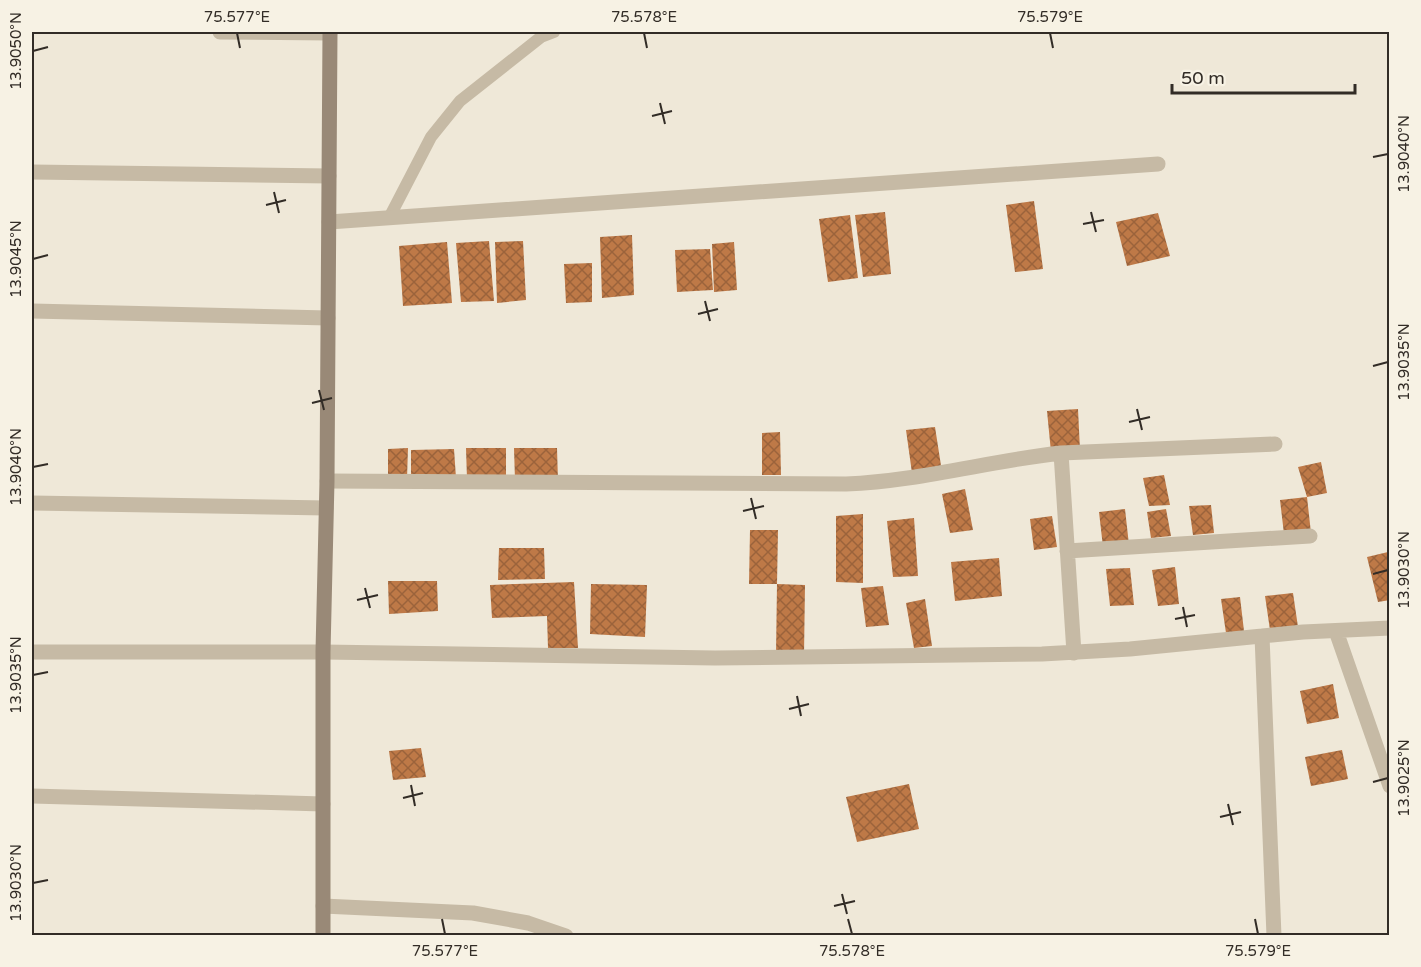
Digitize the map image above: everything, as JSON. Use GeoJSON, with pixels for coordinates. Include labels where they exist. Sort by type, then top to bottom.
{"type":"FeatureCollection","features":[{"type":"Feature","properties":{"kind":"main road"},"geometry":{"type":"LineString","coordinates":[[323,936],[323,652],[327,481],[330,32]]}},
{"type":"Feature","properties":{"kind":"street"},"geometry":{"type":"LineString","coordinates":[[220,32],[330,32]]}},
{"type":"Feature","properties":{"kind":"street"},"geometry":{"type":"LineString","coordinates":[[329,222],[1158,164]]}},
{"type":"Feature","properties":{"kind":"street"},"geometry":{"type":"LineString","coordinates":[[32,172],[329,176]]}},
{"type":"Feature","properties":{"kind":"street"},"geometry":{"type":"LineString","coordinates":[[32,311],[328,318]]}},
{"type":"Feature","properties":{"kind":"street"},"geometry":{"type":"LineString","coordinates":[[327,481],[846,484],[914,478],[1061,453],[1275,444]]}},
{"type":"Feature","properties":{"kind":"street"},"geometry":{"type":"LineString","coordinates":[[1061,453],[1074,653]]}},
{"type":"Feature","properties":{"kind":"street"},"geometry":{"type":"LineString","coordinates":[[32,503],[326,508]]}},
{"type":"Feature","properties":{"kind":"street"},"geometry":{"type":"LineString","coordinates":[[1067,552],[1310,536]]}},
{"type":"Feature","properties":{"kind":"street"},"geometry":{"type":"LineString","coordinates":[[32,652],[323,652],[715,658],[1074,653],[1262,636],[1389,628]]}},
{"type":"Feature","properties":{"kind":"street"},"geometry":{"type":"LineString","coordinates":[[1336,631],[1389,786]]}},
{"type":"Feature","properties":{"kind":"street"},"geometry":{"type":"LineString","coordinates":[[1262,636],[1274,936]]}},
{"type":"Feature","properties":{"kind":"street"},"geometry":{"type":"LineString","coordinates":[[32,796],[323,804]]}},
{"type":"Feature","properties":{"kind":"street"},"geometry":{"type":"LineString","coordinates":[[323,906],[473,913],[528,923],[566,936]]}},
{"type":"Feature","properties":{"kind":"lane"},"geometry":{"type":"LineString","coordinates":[[389,218],[431,136],[460,101],[541,38],[554,32]]}},
{"type":"Feature","properties":{"kind":"building"},"geometry":{"type":"Polygon","coordinates":[[[1034,201],[1043,269],[1015,272],[1006,205],[1034,201]]]}},
{"type":"Feature","properties":{"kind":"building"},"geometry":{"type":"Polygon","coordinates":[[[885,212],[891,274],[863,277],[855,215],[885,212]]]}},
{"type":"Feature","properties":{"kind":"building"},"geometry":{"type":"Polygon","coordinates":[[[1158,213],[1170,256],[1127,266],[1116,222],[1158,213]]]}},
{"type":"Feature","properties":{"kind":"building"},"geometry":{"type":"Polygon","coordinates":[[[850,215],[858,278],[828,282],[819,219],[850,215]]]}},
{"type":"Feature","properties":{"kind":"building"},"geometry":{"type":"Polygon","coordinates":[[[632,235],[634,295],[602,298],[600,237],[632,235]]]}},
{"type":"Feature","properties":{"kind":"building"},"geometry":{"type":"Polygon","coordinates":[[[489,241],[494,301],[461,302],[456,243],[489,241]]]}},
{"type":"Feature","properties":{"kind":"building"},"geometry":{"type":"Polygon","coordinates":[[[523,241],[526,300],[497,303],[495,242],[523,241]]]}},
{"type":"Feature","properties":{"kind":"building"},"geometry":{"type":"Polygon","coordinates":[[[447,242],[452,303],[403,306],[399,246],[447,242]]]}},
{"type":"Feature","properties":{"kind":"building"},"geometry":{"type":"Polygon","coordinates":[[[734,242],[737,290],[714,292],[712,244],[734,242]]]}},
{"type":"Feature","properties":{"kind":"building"},"geometry":{"type":"Polygon","coordinates":[[[710,249],[713,290],[677,292],[675,250],[710,249]]]}},
{"type":"Feature","properties":{"kind":"building"},"geometry":{"type":"Polygon","coordinates":[[[592,263],[592,302],[566,303],[564,264],[592,263]]]}},
{"type":"Feature","properties":{"kind":"building"},"geometry":{"type":"Polygon","coordinates":[[[1078,409],[1080,450],[1051,452],[1047,411],[1078,409]]]}},
{"type":"Feature","properties":{"kind":"building"},"geometry":{"type":"Polygon","coordinates":[[[935,427],[942,472],[912,473],[906,430],[935,427]]]}},
{"type":"Feature","properties":{"kind":"building"},"geometry":{"type":"Polygon","coordinates":[[[780,432],[781,475],[762,475],[762,433],[780,432]]]}},
{"type":"Feature","properties":{"kind":"building"},"geometry":{"type":"Polygon","coordinates":[[[408,448],[407,479],[388,478],[388,449],[408,448]]]}},
{"type":"Feature","properties":{"kind":"building"},"geometry":{"type":"Polygon","coordinates":[[[466,448],[506,448],[506,479],[467,479],[466,448]]]}},
{"type":"Feature","properties":{"kind":"building"},"geometry":{"type":"Polygon","coordinates":[[[514,448],[557,448],[558,481],[515,480],[514,448]]]}},
{"type":"Feature","properties":{"kind":"building"},"geometry":{"type":"Polygon","coordinates":[[[454,449],[456,478],[411,479],[411,450],[454,449]]]}},
{"type":"Feature","properties":{"kind":"building"},"geometry":{"type":"Polygon","coordinates":[[[1321,462],[1327,493],[1307,497],[1298,467],[1321,462]]]}},
{"type":"Feature","properties":{"kind":"building"},"geometry":{"type":"Polygon","coordinates":[[[1164,475],[1170,505],[1149,506],[1143,478],[1164,475]]]}},
{"type":"Feature","properties":{"kind":"building"},"geometry":{"type":"Polygon","coordinates":[[[965,489],[973,530],[950,533],[942,494],[965,489]]]}},
{"type":"Feature","properties":{"kind":"building"},"geometry":{"type":"Polygon","coordinates":[[[1307,497],[1311,533],[1284,534],[1280,500],[1307,497]]]}},
{"type":"Feature","properties":{"kind":"building"},"geometry":{"type":"Polygon","coordinates":[[[1211,505],[1214,533],[1193,535],[1189,506],[1211,505]]]}},
{"type":"Feature","properties":{"kind":"building"},"geometry":{"type":"Polygon","coordinates":[[[1125,509],[1129,545],[1103,547],[1099,512],[1125,509]]]}},
{"type":"Feature","properties":{"kind":"building"},"geometry":{"type":"Polygon","coordinates":[[[1166,509],[1171,536],[1151,538],[1147,512],[1166,509]]]}},
{"type":"Feature","properties":{"kind":"building"},"geometry":{"type":"Polygon","coordinates":[[[863,514],[863,583],[836,582],[836,516],[863,514]]]}},
{"type":"Feature","properties":{"kind":"building"},"geometry":{"type":"Polygon","coordinates":[[[1052,516],[1057,547],[1034,550],[1030,519],[1052,516]]]}},
{"type":"Feature","properties":{"kind":"building"},"geometry":{"type":"Polygon","coordinates":[[[914,518],[918,576],[893,577],[887,521],[914,518]]]}},
{"type":"Feature","properties":{"kind":"building"},"geometry":{"type":"Polygon","coordinates":[[[750,530],[778,530],[777,584],[749,584],[750,530]]]}},
{"type":"Feature","properties":{"kind":"building"},"geometry":{"type":"Polygon","coordinates":[[[499,548],[544,548],[545,579],[498,580],[499,548]]]}},
{"type":"Feature","properties":{"kind":"building"},"geometry":{"type":"Polygon","coordinates":[[[1388,552],[1390,600],[1378,602],[1367,557],[1388,552]]]}},
{"type":"Feature","properties":{"kind":"building"},"geometry":{"type":"Polygon","coordinates":[[[999,558],[1002,596],[955,601],[951,562],[999,558]]]}},
{"type":"Feature","properties":{"kind":"building"},"geometry":{"type":"Polygon","coordinates":[[[1175,567],[1179,604],[1158,606],[1152,570],[1175,567]]]}},
{"type":"Feature","properties":{"kind":"building"},"geometry":{"type":"Polygon","coordinates":[[[1130,568],[1134,605],[1110,606],[1106,569],[1130,568]]]}},
{"type":"Feature","properties":{"kind":"building"},"geometry":{"type":"Polygon","coordinates":[[[388,581],[437,581],[438,611],[389,614],[388,581]]]}},
{"type":"Feature","properties":{"kind":"building"},"geometry":{"type":"Polygon","coordinates":[[[574,582],[578,648],[548,648],[547,616],[492,618],[490,585],[574,582]]]}},
{"type":"Feature","properties":{"kind":"building"},"geometry":{"type":"Polygon","coordinates":[[[591,584],[647,585],[645,637],[590,634],[591,584]]]}},
{"type":"Feature","properties":{"kind":"building"},"geometry":{"type":"Polygon","coordinates":[[[777,584],[805,585],[804,655],[776,655],[777,584]]]}},
{"type":"Feature","properties":{"kind":"building"},"geometry":{"type":"Polygon","coordinates":[[[883,586],[889,625],[866,627],[861,588],[883,586]]]}},
{"type":"Feature","properties":{"kind":"building"},"geometry":{"type":"Polygon","coordinates":[[[1293,593],[1298,627],[1270,630],[1265,596],[1293,593]]]}},
{"type":"Feature","properties":{"kind":"building"},"geometry":{"type":"Polygon","coordinates":[[[1240,597],[1244,631],[1226,633],[1221,599],[1240,597]]]}},
{"type":"Feature","properties":{"kind":"building"},"geometry":{"type":"Polygon","coordinates":[[[925,599],[932,646],[914,648],[906,603],[925,599]]]}},
{"type":"Feature","properties":{"kind":"building"},"geometry":{"type":"Polygon","coordinates":[[[1333,684],[1339,718],[1307,724],[1300,691],[1333,684]]]}},
{"type":"Feature","properties":{"kind":"building"},"geometry":{"type":"Polygon","coordinates":[[[421,748],[426,777],[393,780],[389,751],[421,748]]]}},
{"type":"Feature","properties":{"kind":"building"},"geometry":{"type":"Polygon","coordinates":[[[1342,750],[1348,779],[1311,786],[1305,757],[1342,750]]]}},
{"type":"Feature","properties":{"kind":"building"},"geometry":{"type":"Polygon","coordinates":[[[909,784],[919,829],[857,842],[846,797],[909,784]]]}}]}
